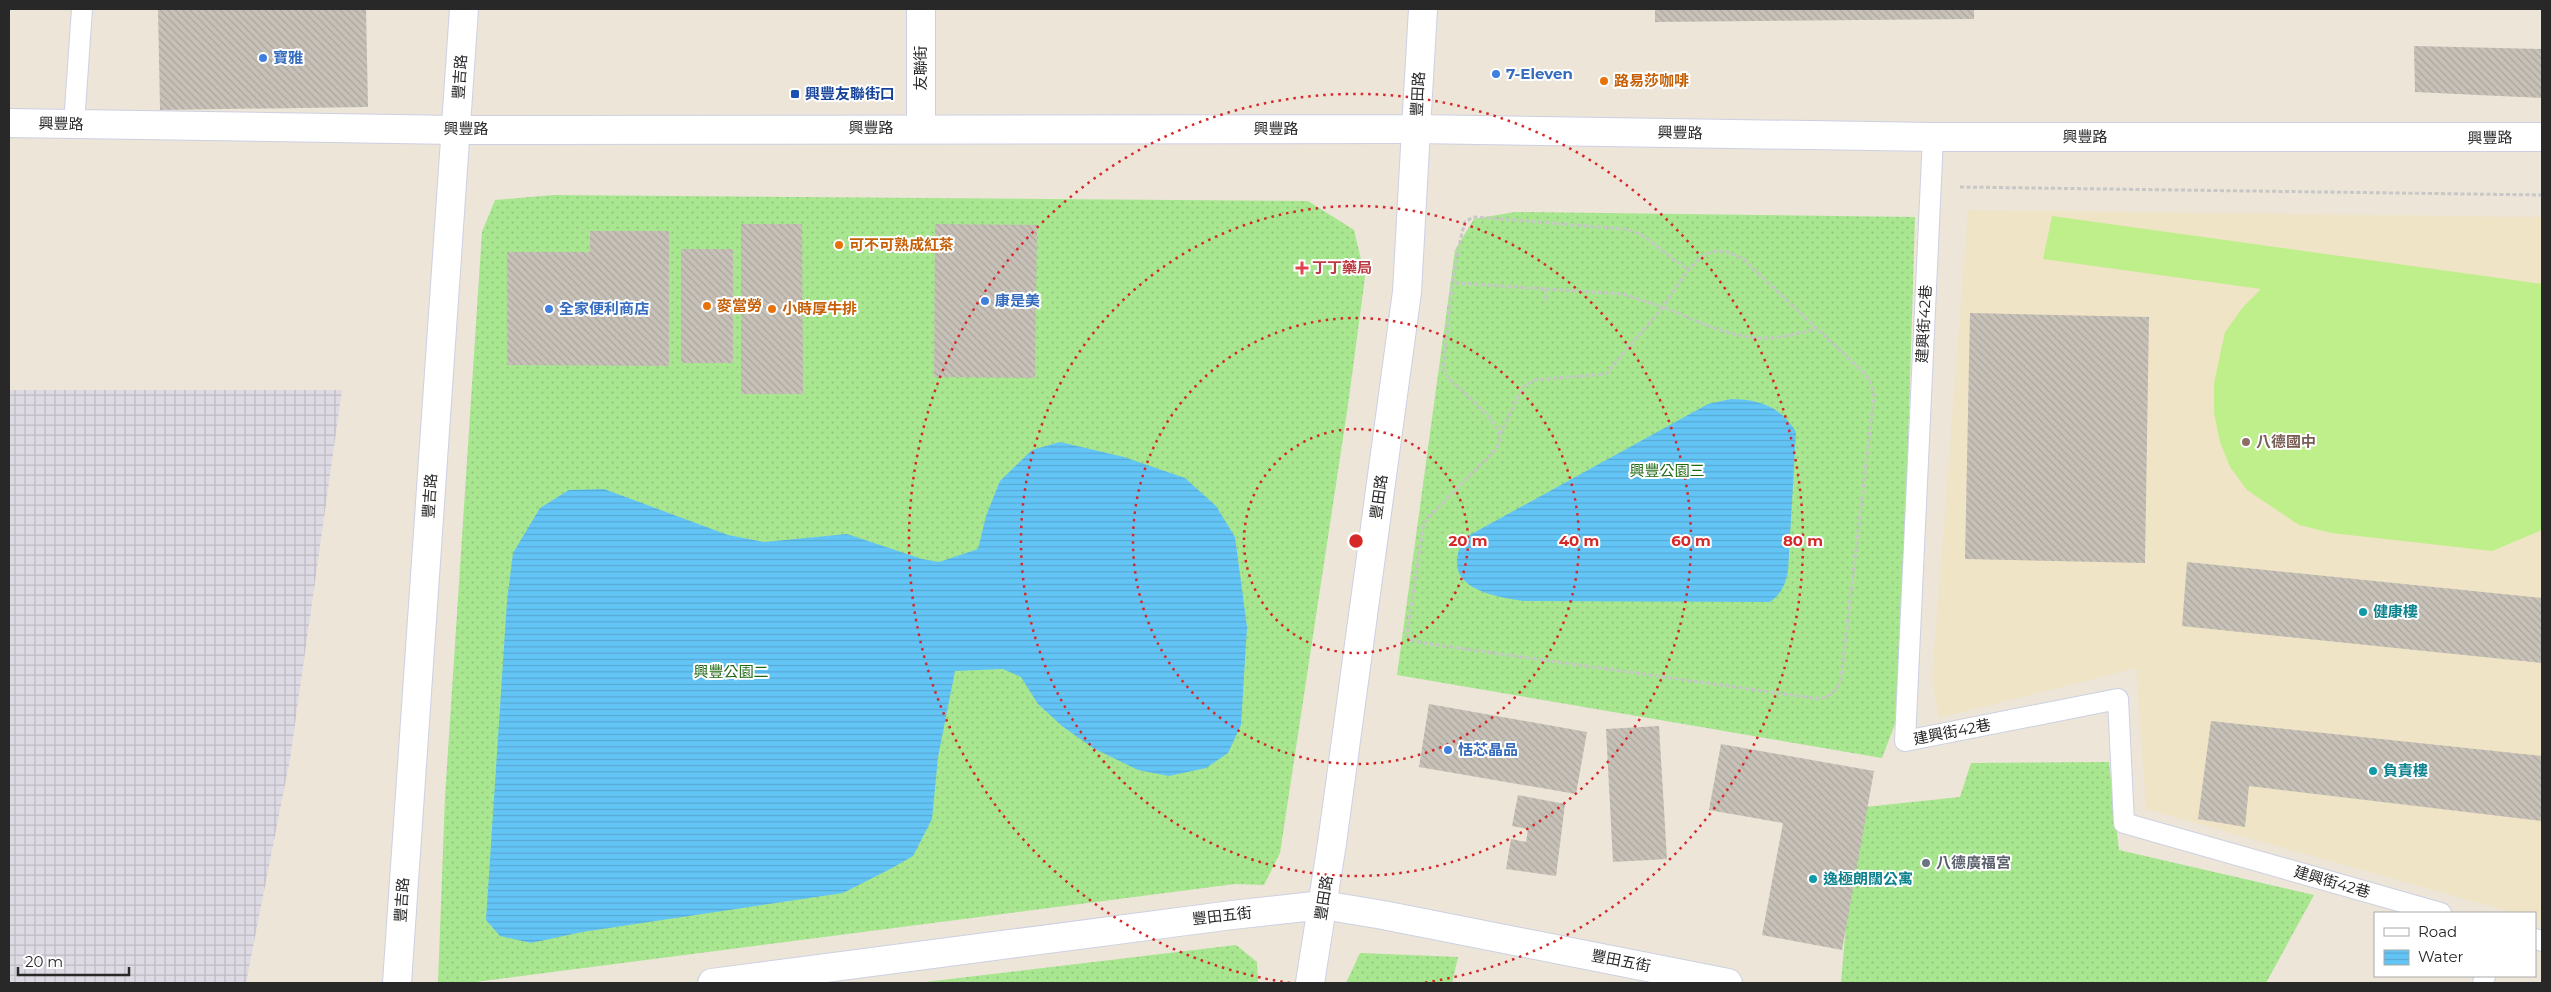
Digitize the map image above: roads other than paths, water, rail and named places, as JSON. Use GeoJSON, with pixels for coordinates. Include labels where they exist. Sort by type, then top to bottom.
{"type":"FeatureCollection","features":[{"type":"Feature","properties":{"kind":"street","name":"豐吉路"},"geometry":{"type":"LineString","coordinates":[[397,983],[464,9]]}},
{"type":"Feature","properties":{"kind":"street","name":"友聯街"},"geometry":{"type":"LineString","coordinates":[[921,9],[921,128]]}},
{"type":"Feature","properties":{"kind":"street","name":"豐田路"},"geometry":{"type":"LineString","coordinates":[[1310,983],[1323,905],[1407,292],[1423,9]]}},
{"type":"Feature","properties":{"kind":"street","name":"興豐路"},"geometry":{"type":"LineString","coordinates":[[9,123],[456,130],[921,128],[1416,129],[1933,137],[2542,137]]}},
{"type":"Feature","properties":{"kind":"street","name":"豐田五街"},"geometry":{"type":"LineString","coordinates":[[712,983],[1222,916],[1323,905],[1383,915],[1728,983]]}},
{"type":"Feature","properties":{"kind":"lane"},"geometry":{"type":"LineString","coordinates":[[74,124],[82,9]]}},
{"type":"Feature","properties":{"kind":"lane","name":"建興街42巷"},"geometry":{"type":"LineString","coordinates":[[1933,137],[1905,741],[2118,699],[2124,823],[2437,912]]}},
{"type":"Feature","properties":{"kind":"water"},"geometry":{"type":"Polygon","coordinates":[[[1741,399],[1768,406],[1784,416],[1796,432],[1788,571],[1782,588],[1770,602],[1523,601],[1491,595],[1471,586],[1463,579],[1458,571],[1457,560],[1460,547],[1468,536],[1708,404],[1741,399]]]}},
{"type":"Feature","properties":{"kind":"water"},"geometry":{"type":"Polygon","coordinates":[[[1060,442],[1124,457],[1185,478],[1216,506],[1235,537],[1247,627],[1241,725],[1228,753],[1206,768],[1169,776],[1138,770],[1093,748],[1062,726],[1038,704],[1021,677],[1003,669],[955,671],[938,757],[932,819],[913,856],[892,868],[843,893],[582,932],[531,943],[500,936],[486,920],[507,601],[513,553],[540,508],[569,490],[604,489],[728,535],[764,542],[847,534],[922,559],[939,562],[978,549],[986,516],[1000,481],[1032,450],[1060,442]]]}},
{"type":"Feature","properties":{"kind":"place","name":"寶雅"},"geometry":{"type":"Point","coordinates":[263,58]}},
{"type":"Feature","properties":{"kind":"place","name":"7-Eleven"},"geometry":{"type":"Point","coordinates":[1496,74]}},
{"type":"Feature","properties":{"kind":"place","name":"路易莎咖啡"},"geometry":{"type":"Point","coordinates":[1604,81]}},
{"type":"Feature","properties":{"kind":"place","name":"興豐友聯街口"},"geometry":{"type":"Point","coordinates":[795,94]}},
{"type":"Feature","properties":{"kind":"place","name":"可不可熟成紅茶"},"geometry":{"type":"Point","coordinates":[839,245]}},
{"type":"Feature","properties":{"kind":"place","name":"丁丁藥局"},"geometry":{"type":"Point","coordinates":[1302,268]}},
{"type":"Feature","properties":{"kind":"place","name":"康是美"},"geometry":{"type":"Point","coordinates":[985,301]}},
{"type":"Feature","properties":{"kind":"place","name":"麥當勞"},"geometry":{"type":"Point","coordinates":[707,306]}},
{"type":"Feature","properties":{"kind":"place","name":"全家便利商店"},"geometry":{"type":"Point","coordinates":[549,309]}},
{"type":"Feature","properties":{"kind":"place","name":"小時厚牛排"},"geometry":{"type":"Point","coordinates":[772,309]}},
{"type":"Feature","properties":{"kind":"place","name":"八德國中"},"geometry":{"type":"Point","coordinates":[2246,442]}},
{"type":"Feature","properties":{"kind":"place","name":"健康樓"},"geometry":{"type":"Point","coordinates":[2363,612]}},
{"type":"Feature","properties":{"kind":"place","name":"恬芯晶品"},"geometry":{"type":"Point","coordinates":[1448,750]}},
{"type":"Feature","properties":{"kind":"place","name":"負責樓"},"geometry":{"type":"Point","coordinates":[2373,771]}},
{"type":"Feature","properties":{"kind":"place","name":"八德廣福宮"},"geometry":{"type":"Point","coordinates":[1926,863]}},
{"type":"Feature","properties":{"kind":"place","name":"逸極朗闊公寓"},"geometry":{"type":"Point","coordinates":[1813,879]}},
{"type":"Feature","properties":{"kind":"park label","name":"興豐公園三"},"geometry":{"type":"Point","coordinates":[1667,471]}},
{"type":"Feature","properties":{"kind":"park label","name":"興豐公園二"},"geometry":{"type":"Point","coordinates":[731,672]}}]}
